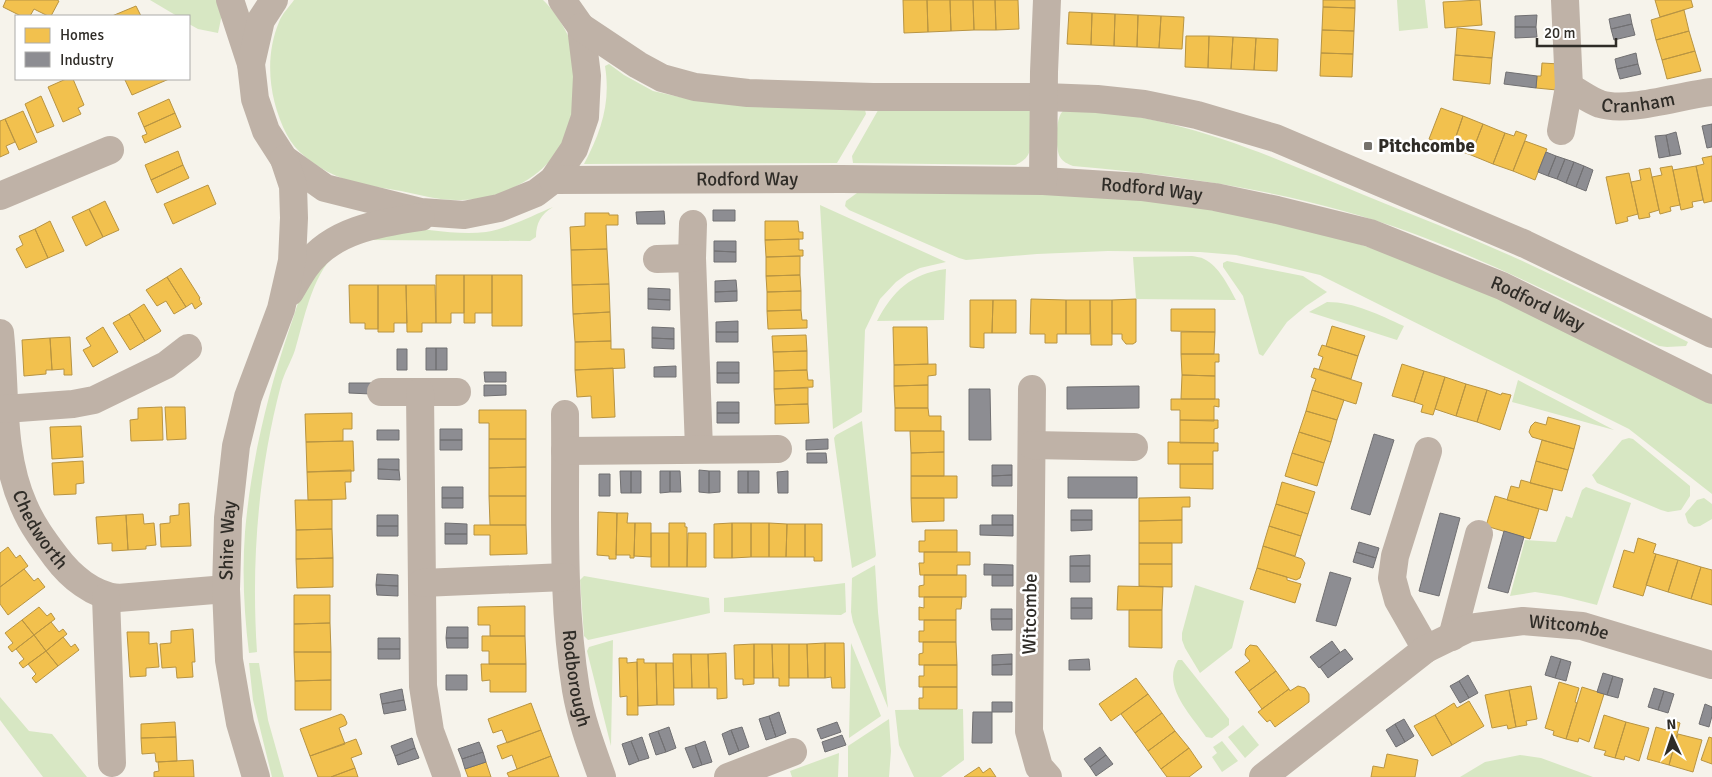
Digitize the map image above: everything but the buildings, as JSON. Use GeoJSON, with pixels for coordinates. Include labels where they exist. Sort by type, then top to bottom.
{"type":"FeatureCollection","features":[{"type":"Feature","properties":{"kind":"street"},"geometry":{"type":"LineString","coordinates":[[230,0],[251,64],[255,99],[266,131],[284,159],[325,188],[421,212],[446,214],[464,215],[499,208],[536,193],[552,180],[574,149],[585,117],[587,76],[581,27]]}},
{"type":"Feature","properties":{"kind":"street"},"geometry":{"type":"LineString","coordinates":[[251,64],[261,20],[274,0]]}},
{"type":"Feature","properties":{"kind":"street"},"geometry":{"type":"LineString","coordinates":[[562,0],[581,27],[638,65],[662,78],[695,88],[748,93],[863,97],[1044,97],[1144,104],[1197,115],[1275,138],[1525,244],[1712,334]]}},
{"type":"Feature","properties":{"kind":"street"},"geometry":{"type":"LineString","coordinates":[[1043,181],[1047,0]]}},
{"type":"Feature","properties":{"kind":"street"},"geometry":{"type":"LineString","coordinates":[[1562,131],[1569,87],[1565,0]]}},
{"type":"Feature","properties":{"kind":"street","name":"Cranham"},"geometry":{"type":"LineString","coordinates":[[1569,87],[1600,104],[1632,107],[1692,94],[1712,92]]}},
{"type":"Feature","properties":{"kind":"street"},"geometry":{"type":"LineString","coordinates":[[0,196],[110,150]]}},
{"type":"Feature","properties":{"kind":"street","name":"Shire Way"},"geometry":{"type":"LineString","coordinates":[[256,777],[240,723],[229,660],[226,589],[228,518],[236,446],[248,396],[281,309],[292,262],[293,186],[284,159]]}},
{"type":"Feature","properties":{"kind":"street","name":"Rodford Way"},"geometry":{"type":"LineString","coordinates":[[552,180],[842,179],[1043,181],[1142,187],[1214,197],[1370,233],[1502,286],[1709,380]]}},
{"type":"Feature","properties":{"kind":"street","name":"Shire Way"},"geometry":{"type":"LineString","coordinates":[[281,309],[305,267],[325,247],[355,230],[388,222],[446,214]]}},
{"type":"Feature","properties":{"kind":"street"},"geometry":{"type":"LineString","coordinates":[[693,224],[692,258],[699,449]]}},
{"type":"Feature","properties":{"kind":"street"},"geometry":{"type":"LineString","coordinates":[[657,259],[692,258]]}},
{"type":"Feature","properties":{"kind":"street","name":"Chedworth"},"geometry":{"type":"LineString","coordinates":[[0,336],[8,445],[13,472],[23,505],[38,533],[65,569],[88,587],[106,597]]}},
{"type":"Feature","properties":{"kind":"street"},"geometry":{"type":"LineString","coordinates":[[5,409],[73,404],[94,400],[166,365],[188,348]]}},
{"type":"Feature","properties":{"kind":"street","name":"Witcombe"},"geometry":{"type":"LineString","coordinates":[[1032,390],[1029,731],[1039,768],[1048,777]]}},
{"type":"Feature","properties":{"kind":"street"},"geometry":{"type":"LineString","coordinates":[[381,392],[457,392]]}},
{"type":"Feature","properties":{"kind":"street"},"geometry":{"type":"LineString","coordinates":[[420,392],[423,686],[430,732],[448,777]]}},
{"type":"Feature","properties":{"kind":"street","name":"Rodborough"},"geometry":{"type":"LineString","coordinates":[[565,414],[565,577],[570,646],[577,692],[589,740],[602,777]]}},
{"type":"Feature","properties":{"kind":"street"},"geometry":{"type":"LineString","coordinates":[[1032,445],[1134,447]]}},
{"type":"Feature","properties":{"kind":"street"},"geometry":{"type":"LineString","coordinates":[[565,451],[778,449]]}},
{"type":"Feature","properties":{"kind":"street"},"geometry":{"type":"LineString","coordinates":[[1426,649],[1398,600],[1392,578],[1395,556],[1428,452]]}},
{"type":"Feature","properties":{"kind":"street"},"geometry":{"type":"LineString","coordinates":[[1452,637],[1479,534]]}},
{"type":"Feature","properties":{"kind":"street"},"geometry":{"type":"LineString","coordinates":[[422,582],[565,577]]}},
{"type":"Feature","properties":{"kind":"street"},"geometry":{"type":"LineString","coordinates":[[112,763],[106,597],[118,598],[226,589]]}},
{"type":"Feature","properties":{"kind":"street","name":"Witcombe"},"geometry":{"type":"LineString","coordinates":[[1263,777],[1426,649],[1469,628],[1523,621],[1582,626],[1712,665]]}},
{"type":"Feature","properties":{"kind":"street"},"geometry":{"type":"LineString","coordinates":[[728,777],[793,752]]}},
{"type":"Feature","properties":{"kind":"green space"},"geometry":{"type":"Polygon","coordinates":[[[150,0],[225,0],[218,33],[198,29],[190,25],[190,15],[175,15],[150,0]]]}},
{"type":"Feature","properties":{"kind":"green space"},"geometry":{"type":"Polygon","coordinates":[[[294,0],[543,0],[555,14],[566,32],[576,61],[572,119],[563,143],[553,157],[527,180],[512,189],[478,199],[446,200],[354,182],[328,172],[316,165],[290,141],[276,108],[273,93],[270,64],[274,36],[280,19],[294,0]]]}},
{"type":"Feature","properties":{"kind":"green space"},"geometry":{"type":"Polygon","coordinates":[[[1397,0],[1425,0],[1428,28],[1399,31],[1397,0]]]}},
{"type":"Feature","properties":{"kind":"green space"},"geometry":{"type":"Polygon","coordinates":[[[609,64],[624,75],[653,91],[684,98],[864,106],[866,114],[837,163],[584,164],[600,129],[603,117],[607,92],[605,66],[609,64]]]}},
{"type":"Feature","properties":{"kind":"green space"},"geometry":{"type":"Polygon","coordinates":[[[881,105],[1029,107],[1032,131],[1030,151],[1021,162],[1015,165],[853,163],[852,156],[881,105]]]}},
{"type":"Feature","properties":{"kind":"green space"},"geometry":{"type":"Polygon","coordinates":[[[1064,110],[1103,112],[1180,126],[1255,151],[1499,251],[1582,289],[1688,342],[1686,346],[1659,346],[1537,286],[1444,245],[1371,219],[1329,207],[1245,188],[1159,175],[1073,166],[1061,159],[1057,147],[1057,125],[1064,110]]]}},
{"type":"Feature","properties":{"kind":"green space"},"geometry":{"type":"Polygon","coordinates":[[[870,189],[1049,190],[1201,206],[1318,231],[1430,267],[1529,309],[1712,404],[1712,494],[1629,429],[1320,275],[1236,255],[1200,252],[1108,251],[966,260],[849,210],[845,206],[846,201],[857,193],[870,189]]]}},
{"type":"Feature","properties":{"kind":"green space"},"geometry":{"type":"Polygon","coordinates":[[[820,205],[946,262],[920,268],[907,274],[896,282],[880,299],[865,330],[862,412],[833,429],[820,205]]]}},
{"type":"Feature","properties":{"kind":"green space"},"geometry":{"type":"Polygon","coordinates":[[[553,207],[542,216],[538,223],[536,237],[530,241],[370,240],[348,245],[336,253],[327,264],[312,292],[295,350],[282,381],[273,418],[258,518],[255,585],[257,652],[249,653],[245,608],[244,562],[245,532],[251,481],[261,430],[281,355],[299,300],[313,271],[324,257],[348,237],[365,231],[399,227],[468,233],[486,232],[511,225],[553,207]]]}},
{"type":"Feature","properties":{"kind":"green space"},"geometry":{"type":"Polygon","coordinates":[[[1192,256],[1203,258],[1214,267],[1223,277],[1236,300],[1136,299],[1133,257],[1192,256]]]}},
{"type":"Feature","properties":{"kind":"green space"},"geometry":{"type":"Polygon","coordinates":[[[1227,261],[1303,276],[1327,292],[1287,322],[1263,356],[1259,354],[1243,296],[1223,267],[1223,263],[1227,261]]]}},
{"type":"Feature","properties":{"kind":"green space"},"geometry":{"type":"Polygon","coordinates":[[[946,269],[944,320],[877,321],[889,301],[904,286],[922,275],[946,269]]]}},
{"type":"Feature","properties":{"kind":"green space"},"geometry":{"type":"Polygon","coordinates":[[[1327,302],[1357,307],[1404,326],[1397,340],[1309,312],[1327,302]]]}},
{"type":"Feature","properties":{"kind":"green space"},"geometry":{"type":"Polygon","coordinates":[[[1518,380],[1614,430],[1512,402],[1518,380]]]}},
{"type":"Feature","properties":{"kind":"green space"},"geometry":{"type":"Polygon","coordinates":[[[862,421],[876,555],[852,568],[834,438],[836,435],[862,421]]]}},
{"type":"Feature","properties":{"kind":"green space"},"geometry":{"type":"Polygon","coordinates":[[[1633,439],[1690,486],[1690,496],[1681,510],[1668,512],[1661,510],[1597,483],[1592,475],[1622,440],[1633,439]]]}},
{"type":"Feature","properties":{"kind":"green space"},"geometry":{"type":"Polygon","coordinates":[[[1586,487],[1631,503],[1597,605],[1535,592],[1510,596],[1525,540],[1556,542],[1566,516],[1572,518],[1582,490],[1586,487]]]}},
{"type":"Feature","properties":{"kind":"green space"},"geometry":{"type":"Polygon","coordinates":[[[1704,498],[1712,504],[1712,519],[1700,526],[1694,527],[1688,523],[1685,514],[1697,500],[1704,498]]]}},
{"type":"Feature","properties":{"kind":"green space"},"geometry":{"type":"Polygon","coordinates":[[[875,565],[888,708],[853,622],[851,612],[852,578],[875,565]]]}},
{"type":"Feature","properties":{"kind":"green space"},"geometry":{"type":"Polygon","coordinates":[[[584,576],[709,598],[710,613],[588,640],[584,636],[580,580],[584,576]]]}},
{"type":"Feature","properties":{"kind":"green space"},"geometry":{"type":"Polygon","coordinates":[[[845,583],[846,612],[841,615],[724,612],[724,598],[845,583]]]}},
{"type":"Feature","properties":{"kind":"green space"},"geometry":{"type":"Polygon","coordinates":[[[1195,585],[1244,601],[1232,648],[1200,673],[1182,640],[1182,633],[1195,585]]]}},
{"type":"Feature","properties":{"kind":"green space"},"geometry":{"type":"Polygon","coordinates":[[[613,640],[611,746],[587,651],[589,647],[613,640]]]}},
{"type":"Feature","properties":{"kind":"green space"},"geometry":{"type":"Polygon","coordinates":[[[851,643],[881,716],[849,738],[851,643]]]}},
{"type":"Feature","properties":{"kind":"green space"},"geometry":{"type":"Polygon","coordinates":[[[1178,660],[1182,660],[1229,719],[1229,725],[1212,738],[1206,737],[1180,700],[1173,680],[1178,660]]]}},
{"type":"Feature","properties":{"kind":"green space"},"geometry":{"type":"Polygon","coordinates":[[[249,663],[259,663],[268,720],[284,777],[272,777],[253,700],[249,663]]]}},
{"type":"Feature","properties":{"kind":"green space"},"geometry":{"type":"Polygon","coordinates":[[[0,697],[29,731],[52,734],[87,777],[43,777],[0,720],[0,697]]]}},
{"type":"Feature","properties":{"kind":"green space"},"geometry":{"type":"Polygon","coordinates":[[[963,709],[964,760],[941,777],[914,777],[899,745],[895,710],[963,709]]]}},
{"type":"Feature","properties":{"kind":"green space"},"geometry":{"type":"Polygon","coordinates":[[[889,719],[891,751],[889,777],[848,777],[848,746],[889,719]]]}},
{"type":"Feature","properties":{"kind":"green space"},"geometry":{"type":"Polygon","coordinates":[[[1243,725],[1259,745],[1245,758],[1228,737],[1243,725]]]}},
{"type":"Feature","properties":{"kind":"green space"},"geometry":{"type":"Polygon","coordinates":[[[1222,741],[1238,761],[1222,772],[1212,757],[1217,753],[1213,747],[1222,741]]]}},
{"type":"Feature","properties":{"kind":"green space"},"geometry":{"type":"Polygon","coordinates":[[[839,753],[838,777],[792,777],[790,771],[839,753]]]}},
{"type":"Feature","properties":{"kind":"green space"},"geometry":{"type":"Polygon","coordinates":[[[1520,755],[1541,758],[1593,777],[1460,777],[1485,762],[1520,755]]]}},
{"type":"Feature","properties":{"kind":"place","name":"Pitchcombe"},"geometry":{"type":"Point","coordinates":[1368,146]}}]}
